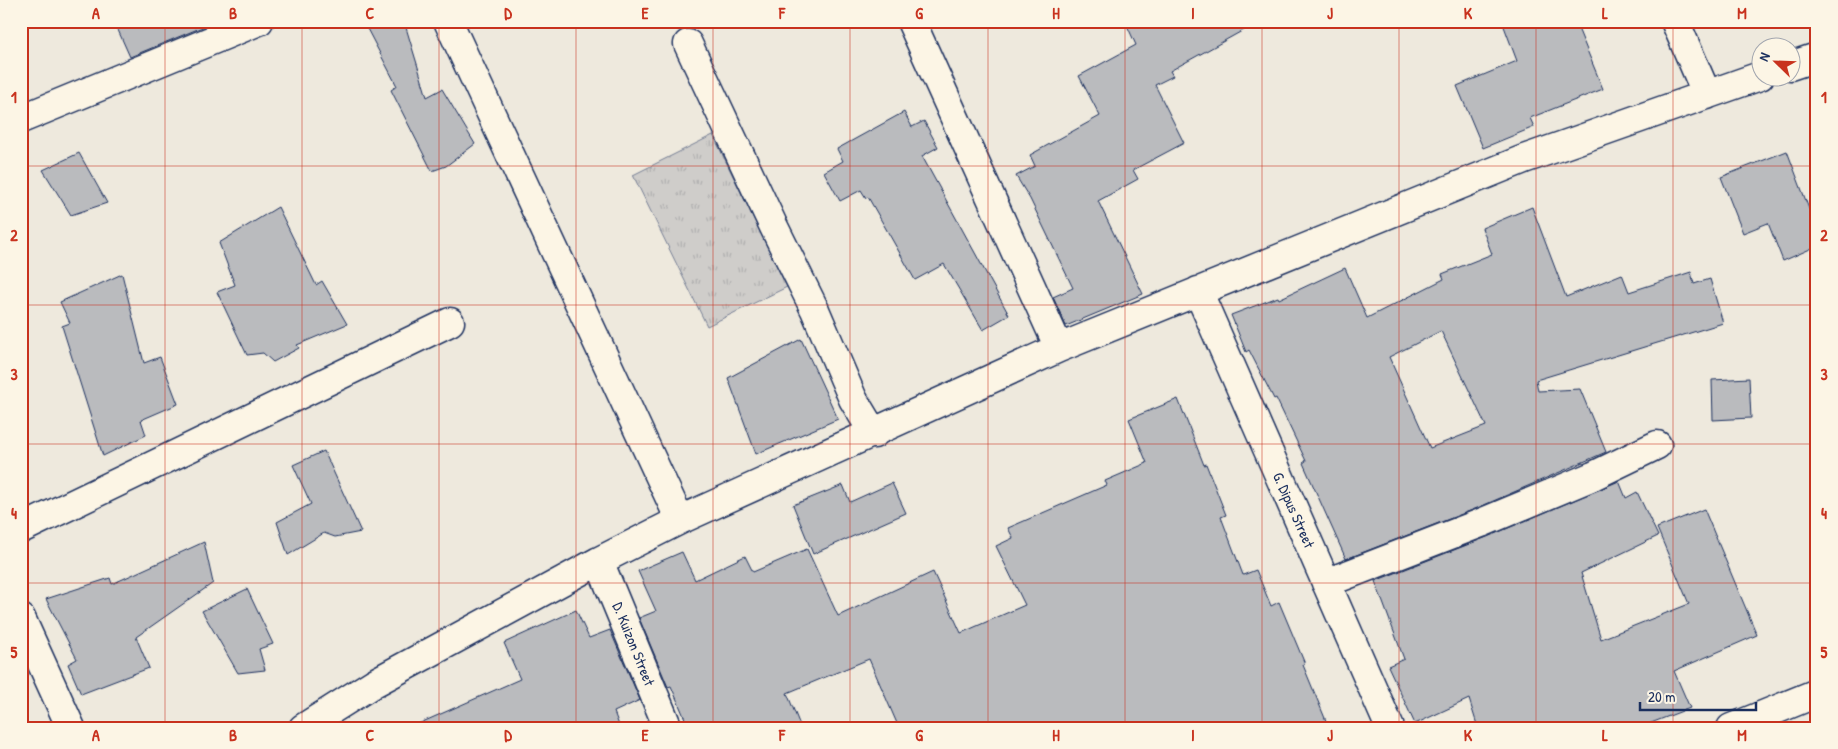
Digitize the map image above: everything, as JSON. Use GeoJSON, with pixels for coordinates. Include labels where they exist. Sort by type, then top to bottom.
{"type":"FeatureCollection","features":[{"type":"Feature","properties":{"kind":"street"},"geometry":{"type":"LineString","coordinates":[[21,119],[259,21]]}},
{"type":"Feature","properties":{"kind":"street"},"geometry":{"type":"LineString","coordinates":[[448,21],[680,520]]}},
{"type":"Feature","properties":{"kind":"street"},"geometry":{"type":"LineString","coordinates":[[911,21],[1059,348]]}},
{"type":"Feature","properties":{"kind":"street"},"geometry":{"type":"LineString","coordinates":[[1676,21],[1707,94]]}},
{"type":"Feature","properties":{"kind":"street"},"geometry":{"type":"LineString","coordinates":[[688,44],[815,310],[853,399],[874,434]]}},
{"type":"Feature","properties":{"kind":"street"},"geometry":{"type":"LineString","coordinates":[[1800,62],[1817,56]]}},
{"type":"Feature","properties":{"kind":"street"},"geometry":{"type":"LineString","coordinates":[[303,728],[374,683],[599,561],[680,520],[874,434],[1059,348],[1524,159],[1750,79]]}},
{"type":"Feature","properties":{"kind":"street","name":"G. Dipus Street"},"geometry":{"type":"LineString","coordinates":[[1198,292],[1390,728]]}},
{"type":"Feature","properties":{"kind":"street"},"geometry":{"type":"LineString","coordinates":[[21,529],[450,322]]}},
{"type":"Feature","properties":{"kind":"street"},"geometry":{"type":"LineString","coordinates":[[1326,583],[1481,523],[1593,476],[1657,445]]}},
{"type":"Feature","properties":{"kind":"street","name":"D. Kuizon Street"},"geometry":{"type":"LineString","coordinates":[[599,561],[668,728]]}},
{"type":"Feature","properties":{"kind":"street"},"geometry":{"type":"LineString","coordinates":[[21,618],[71,728]]}},
{"type":"Feature","properties":{"kind":"street"},"geometry":{"type":"LineString","coordinates":[[1731,728],[1817,693]]}},
{"type":"Feature","properties":{"kind":"green space"},"geometry":{"type":"Polygon","coordinates":[[[713,135],[787,287],[707,326],[633,175],[713,135]]]}},
{"type":"Feature","properties":{"kind":"building"},"geometry":{"type":"Polygon","coordinates":[[[114,21],[217,21],[130,57],[114,21]]]}},
{"type":"Feature","properties":{"kind":"building"},"geometry":{"type":"Polygon","coordinates":[[[363,21],[404,21],[427,97],[442,89],[475,144],[446,166],[432,171],[391,90],[397,86],[363,21]]]}},
{"type":"Feature","properties":{"kind":"building"},"geometry":{"type":"Polygon","coordinates":[[[1125,21],[1260,21],[1170,71],[1173,76],[1155,85],[1184,143],[1133,170],[1138,179],[1098,201],[1143,294],[1066,326],[1053,297],[1073,288],[1030,199],[1016,176],[1035,166],[1030,155],[1100,116],[1079,76],[1136,45],[1125,21]]]}},
{"type":"Feature","properties":{"kind":"building"},"geometry":{"type":"Polygon","coordinates":[[[1502,21],[1575,21],[1603,89],[1530,118],[1534,127],[1483,148],[1457,86],[1517,61],[1502,21]]]}},
{"type":"Feature","properties":{"kind":"building"},"geometry":{"type":"Polygon","coordinates":[[[904,112],[912,127],[924,121],[938,147],[922,156],[1009,315],[983,330],[944,264],[915,280],[868,197],[866,198],[861,190],[840,201],[824,172],[843,161],[837,149],[904,112]]]}},
{"type":"Feature","properties":{"kind":"building"},"geometry":{"type":"Polygon","coordinates":[[[1787,151],[1817,230],[1817,246],[1783,261],[1768,223],[1743,233],[1721,177],[1787,151]]]}},
{"type":"Feature","properties":{"kind":"building"},"geometry":{"type":"Polygon","coordinates":[[[79,153],[107,203],[71,215],[43,170],[79,153]]]}},
{"type":"Feature","properties":{"kind":"building"},"geometry":{"type":"Polygon","coordinates":[[[278,207],[316,285],[322,281],[347,324],[297,345],[299,348],[273,362],[263,353],[247,355],[217,292],[235,285],[219,243],[278,207]]]}},
{"type":"Feature","properties":{"kind":"building"},"geometry":{"type":"Polygon","coordinates":[[[1532,207],[1566,297],[1622,274],[1629,292],[1691,272],[1694,284],[1710,279],[1723,323],[1536,380],[1538,391],[1580,389],[1606,452],[1475,509],[1346,559],[1303,463],[1306,461],[1276,398],[1274,399],[1249,350],[1246,352],[1231,315],[1278,297],[1279,299],[1345,268],[1367,318],[1444,279],[1442,274],[1492,254],[1482,228],[1532,207]],[[1441,331],[1389,357],[1430,448],[1486,426],[1441,331]]]}},
{"type":"Feature","properties":{"kind":"building"},"geometry":{"type":"Polygon","coordinates":[[[122,274],[144,363],[160,357],[178,404],[141,420],[146,435],[103,456],[62,326],[70,323],[60,302],[122,274]]]}},
{"type":"Feature","properties":{"kind":"building"},"geometry":{"type":"Polygon","coordinates":[[[801,339],[838,419],[756,454],[728,378],[801,339]]]}},
{"type":"Feature","properties":{"kind":"building"},"geometry":{"type":"Polygon","coordinates":[[[1749,378],[1751,418],[1713,420],[1712,380],[1749,378]]]}},
{"type":"Feature","properties":{"kind":"building"},"geometry":{"type":"Polygon","coordinates":[[[1178,399],[1226,515],[1221,517],[1243,575],[1256,570],[1271,606],[1279,602],[1329,728],[899,728],[869,659],[787,693],[801,728],[689,728],[671,686],[668,687],[639,618],[656,611],[638,571],[682,552],[695,580],[745,556],[753,572],[807,549],[838,616],[933,572],[961,633],[1025,605],[996,546],[1013,538],[1008,528],[1107,485],[1105,481],[1147,463],[1129,419],[1178,399]]]}},
{"type":"Feature","properties":{"kind":"building"},"geometry":{"type":"Polygon","coordinates":[[[324,451],[361,532],[335,537],[324,533],[288,555],[277,522],[311,504],[293,465],[324,451]]]}},
{"type":"Feature","properties":{"kind":"building"},"geometry":{"type":"Polygon","coordinates":[[[1619,481],[1626,498],[1637,492],[1658,536],[1581,573],[1601,639],[1689,604],[1657,528],[1704,509],[1757,635],[1674,671],[1690,708],[1638,728],[1478,728],[1469,699],[1415,724],[1388,666],[1404,659],[1375,581],[1487,537],[1619,481]]]}},
{"type":"Feature","properties":{"kind":"building"},"geometry":{"type":"Polygon","coordinates":[[[892,483],[906,513],[813,554],[793,505],[843,485],[850,502],[892,483]]]}},
{"type":"Feature","properties":{"kind":"building"},"geometry":{"type":"Polygon","coordinates":[[[204,542],[213,583],[136,637],[149,668],[81,694],[68,664],[77,659],[46,599],[110,578],[112,584],[204,542]]]}},
{"type":"Feature","properties":{"kind":"building"},"geometry":{"type":"Polygon","coordinates":[[[247,589],[273,644],[259,649],[265,670],[238,673],[202,611],[247,589]]]}},
{"type":"Feature","properties":{"kind":"building"},"geometry":{"type":"Polygon","coordinates":[[[576,610],[589,638],[610,630],[640,700],[614,712],[620,728],[409,728],[520,679],[504,643],[576,610]]]}}]}
